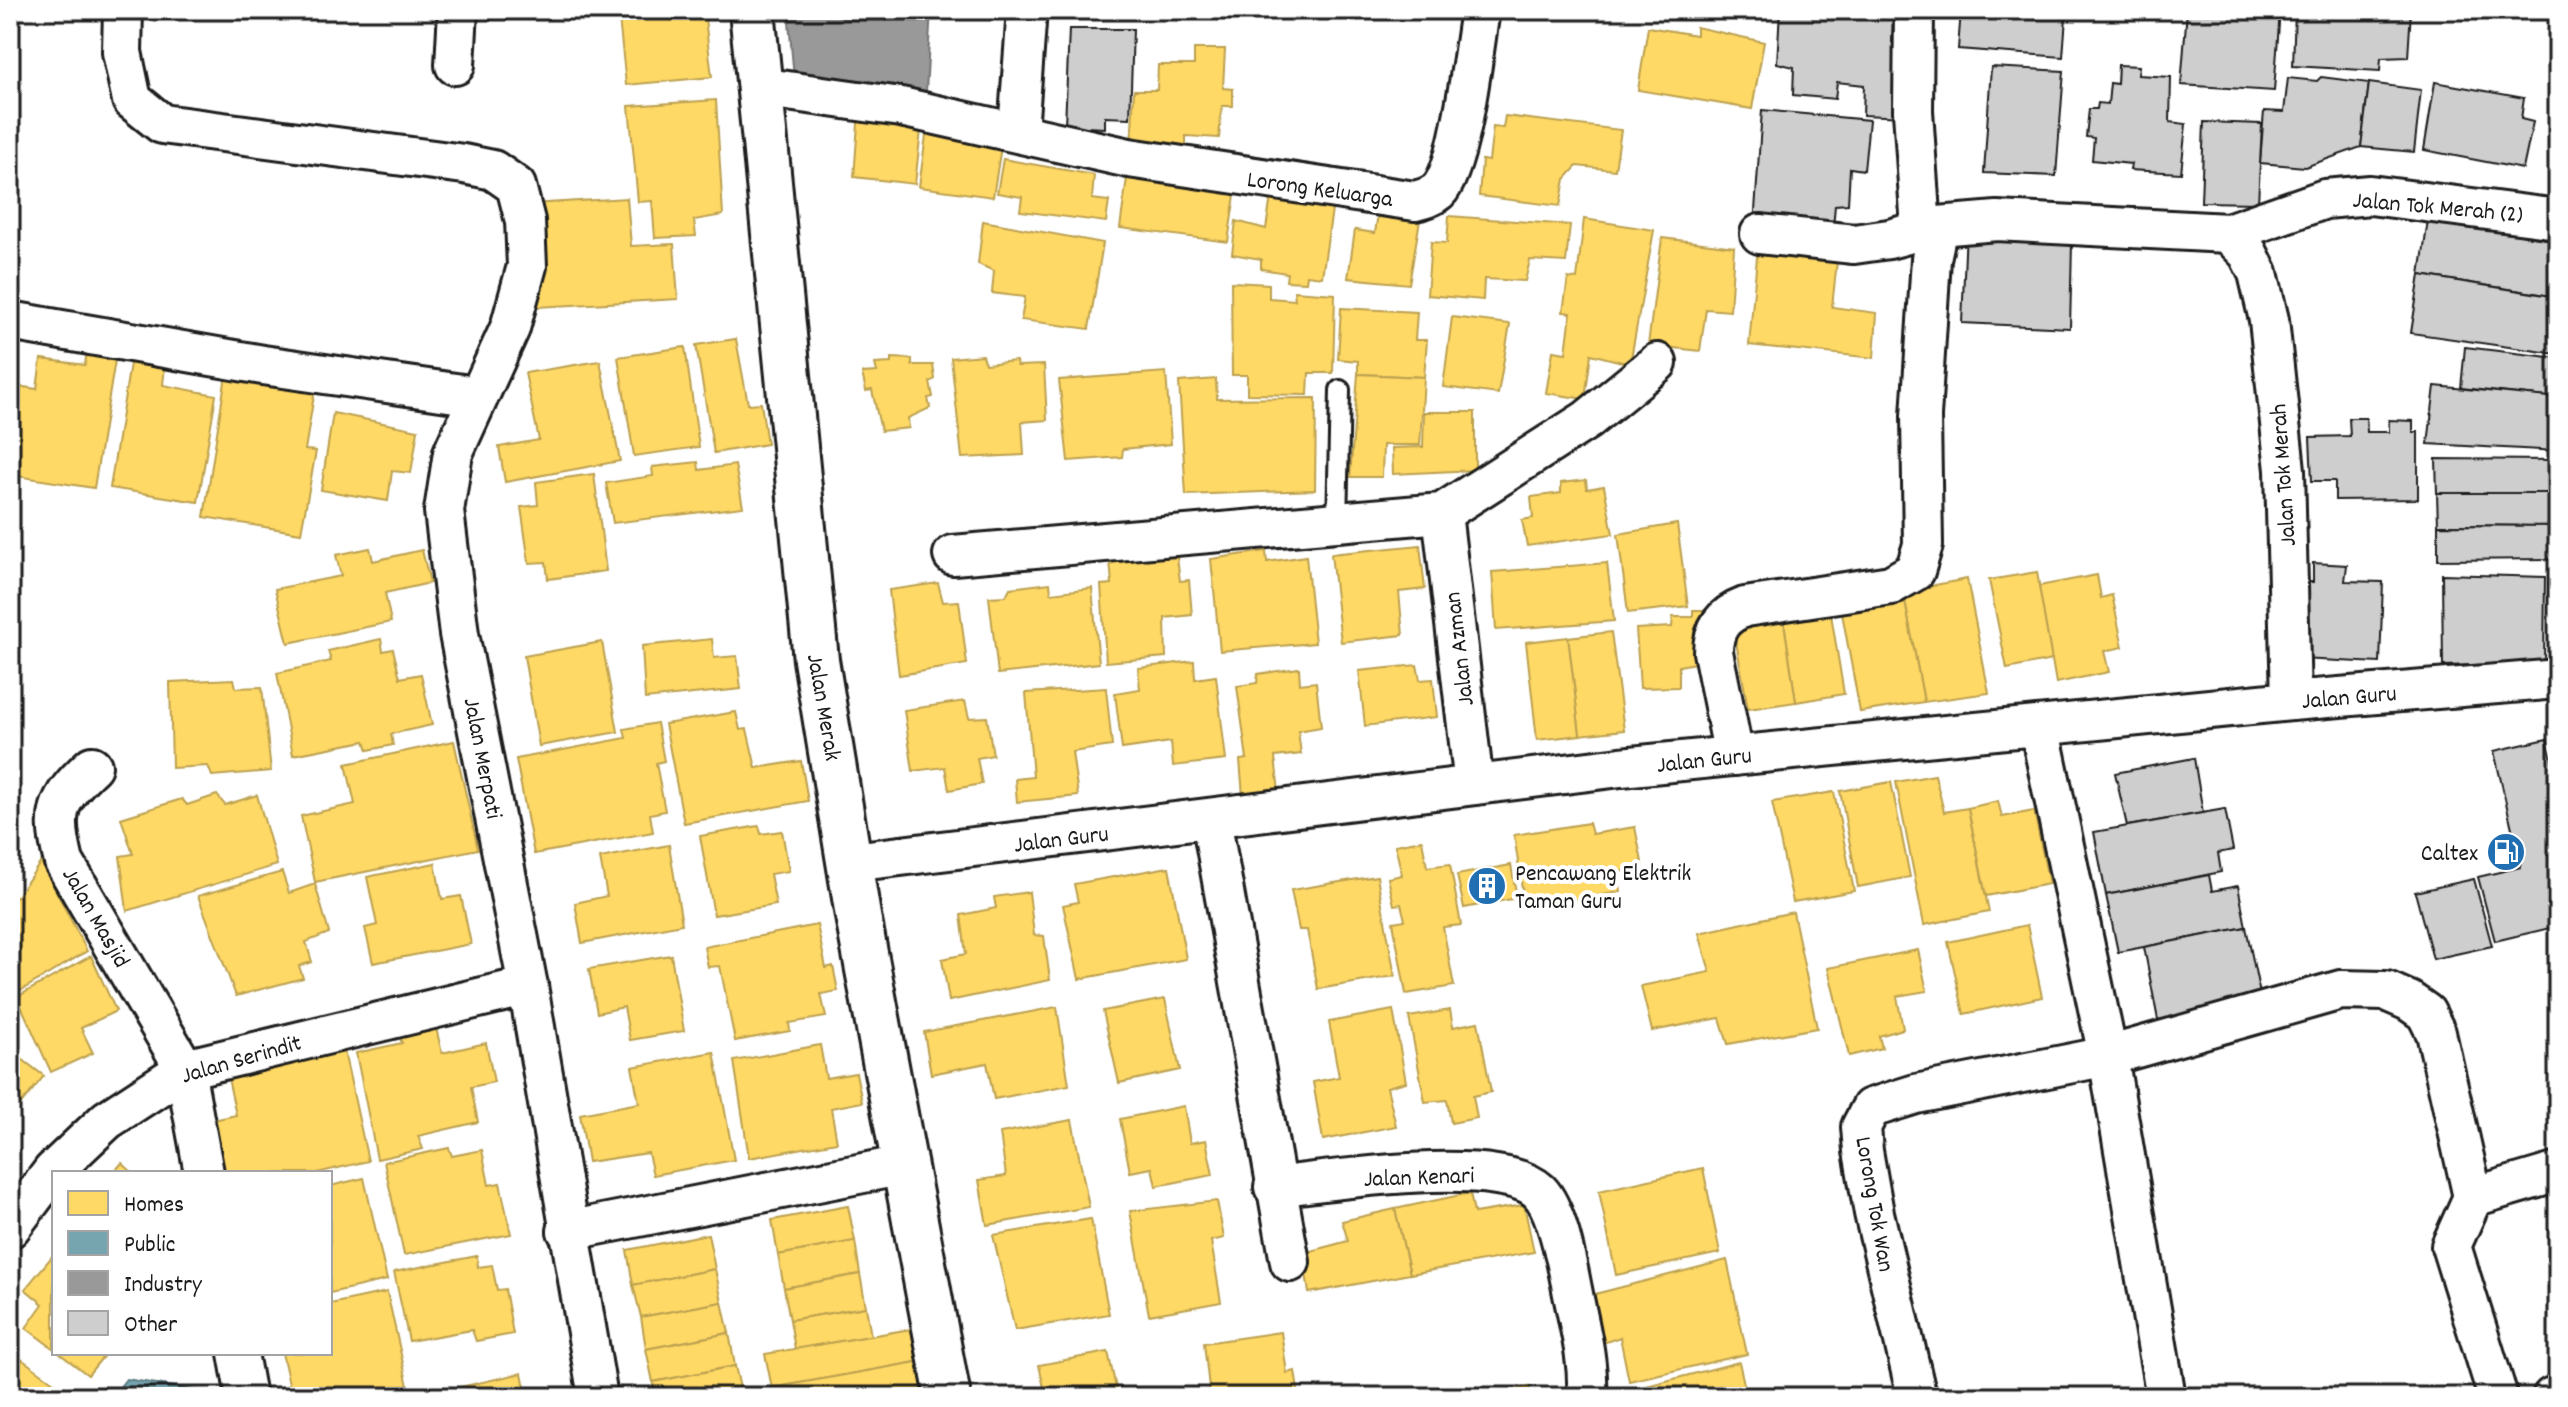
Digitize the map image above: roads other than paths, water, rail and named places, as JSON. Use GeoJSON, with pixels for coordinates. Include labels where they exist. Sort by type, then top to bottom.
{"type":"FeatureCollection","features":[{"type":"Feature","properties":{"kind":"street","name":"Jalan Merpati"},"geometry":{"type":"LineString","coordinates":[[123,10],[122,52],[132,100],[162,124],[464,164],[493,170],[516,186],[525,221],[527,266],[510,328],[476,396],[453,453],[444,511],[447,557],[528,986],[567,1231],[598,1397]]}},
{"type":"Feature","properties":{"kind":"street"},"geometry":{"type":"LineString","coordinates":[[455,65],[458,10]]}},
{"type":"Feature","properties":{"kind":"street","name":"Jalan Merak"},"geometry":{"type":"LineString","coordinates":[[752,10],[816,660],[852,862],[858,916],[948,1397]]}},
{"type":"Feature","properties":{"kind":"street"},"geometry":{"type":"LineString","coordinates":[[1018,131],[1027,10]]}},
{"type":"Feature","properties":{"kind":"street","name":"Lorong Keluarga"},"geometry":{"type":"LineString","coordinates":[[759,87],[816,92],[1018,131],[1143,161],[1243,177],[1280,178],[1399,200],[1428,198],[1439,190],[1453,158],[1480,10]]}},
{"type":"Feature","properties":{"kind":"street"},"geometry":{"type":"LineString","coordinates":[[1734,756],[1713,652],[1713,636],[1719,623],[1731,612],[1745,607],[1891,585],[1904,580],[1921,559],[1921,416],[1931,259],[1930,228],[1913,111],[1914,10]]}},
{"type":"Feature","properties":{"kind":"street","name":"Jalan Tok Merah (2)"},"geometry":{"type":"LineString","coordinates":[[2238,243],[2325,199],[2370,195],[2558,219]]}},
{"type":"Feature","properties":{"kind":"street"},"geometry":{"type":"LineString","coordinates":[[1760,234],[1854,244],[1930,228],[1997,221],[2238,243]]}},
{"type":"Feature","properties":{"kind":"street","name":"Jalan Tok Merah"},"geometry":{"type":"LineString","coordinates":[[2238,243],[2258,273],[2269,320],[2285,470],[2291,701]]}},
{"type":"Feature","properties":{"kind":"street"},"geometry":{"type":"LineString","coordinates":[[10,321],[248,363],[476,396]]}},
{"type":"Feature","properties":{"kind":"street"},"geometry":{"type":"LineString","coordinates":[[953,555],[1442,513],[1587,420],[1657,363]]}},
{"type":"Feature","properties":{"kind":"street","name":"Jalan Azman"},"geometry":{"type":"LineString","coordinates":[[1442,513],[1474,785]]}},
{"type":"Feature","properties":{"kind":"street","name":"Jalan Guru"},"geometry":{"type":"LineString","coordinates":[[852,862],[1734,756],[2291,701],[2558,679]]}},
{"type":"Feature","properties":{"kind":"street"},"geometry":{"type":"LineString","coordinates":[[2039,726],[2108,1056],[2166,1397]]}},
{"type":"Feature","properties":{"kind":"street","name":"Jalan Masjid"},"geometry":{"type":"LineString","coordinates":[[92,766],[74,782],[57,806],[56,832],[64,862],[185,1069],[204,1171]]}},
{"type":"Feature","properties":{"kind":"street"},"geometry":{"type":"LineString","coordinates":[[1211,819],[1274,1187],[1290,1262]]}},
{"type":"Feature","properties":{"kind":"street","name":"Jalan Serindit"},"geometry":{"type":"LineString","coordinates":[[53,1171],[107,1120],[185,1069],[528,986]]}},
{"type":"Feature","properties":{"kind":"street","name":"Lorong Tok Wan"},"geometry":{"type":"LineString","coordinates":[[1917,1397],[1874,1213],[1863,1151],[1861,1127],[1871,1108],[1916,1094],[2108,1056],[2341,990],[2386,991],[2426,1013],[2436,1033],[2473,1197]]}},
{"type":"Feature","properties":{"kind":"street"},"geometry":{"type":"LineString","coordinates":[[567,1231],[904,1165]]}},
{"type":"Feature","properties":{"kind":"street","name":"Jalan Serindit"},"geometry":{"type":"LineString","coordinates":[[10,1228],[52,1172]]}},
{"type":"Feature","properties":{"kind":"street","name":"Jalan Kenari"},"geometry":{"type":"LineString","coordinates":[[1274,1187],[1381,1175],[1479,1172],[1516,1180],[1538,1190],[1550,1207],[1568,1266],[1588,1372],[1587,1397]]}},
{"type":"Feature","properties":{"kind":"street"},"geometry":{"type":"LineString","coordinates":[[2498,1397],[2451,1246],[2473,1197],[2558,1172]]}},
{"type":"Feature","properties":{"kind":"street"},"geometry":{"type":"LineString","coordinates":[[238,1355],[246,1397]]}},
{"type":"Feature","properties":{"kind":"street"},"geometry":{"type":"LineString","coordinates":[[2552,1397],[2558,1395]]}},
{"type":"Feature","properties":{"kind":"lane"},"geometry":{"type":"LineString","coordinates":[[1337,524],[1340,390]]}},
{"type":"Feature","properties":{"kind":"place","name":"Caltex"},"geometry":{"type":"Point","coordinates":[2506,852]}},
{"type":"Feature","properties":{"kind":"place","name":"Pencawang Elektrik Taman Guru"},"geometry":{"type":"Point","coordinates":[1487,886]}}]}
